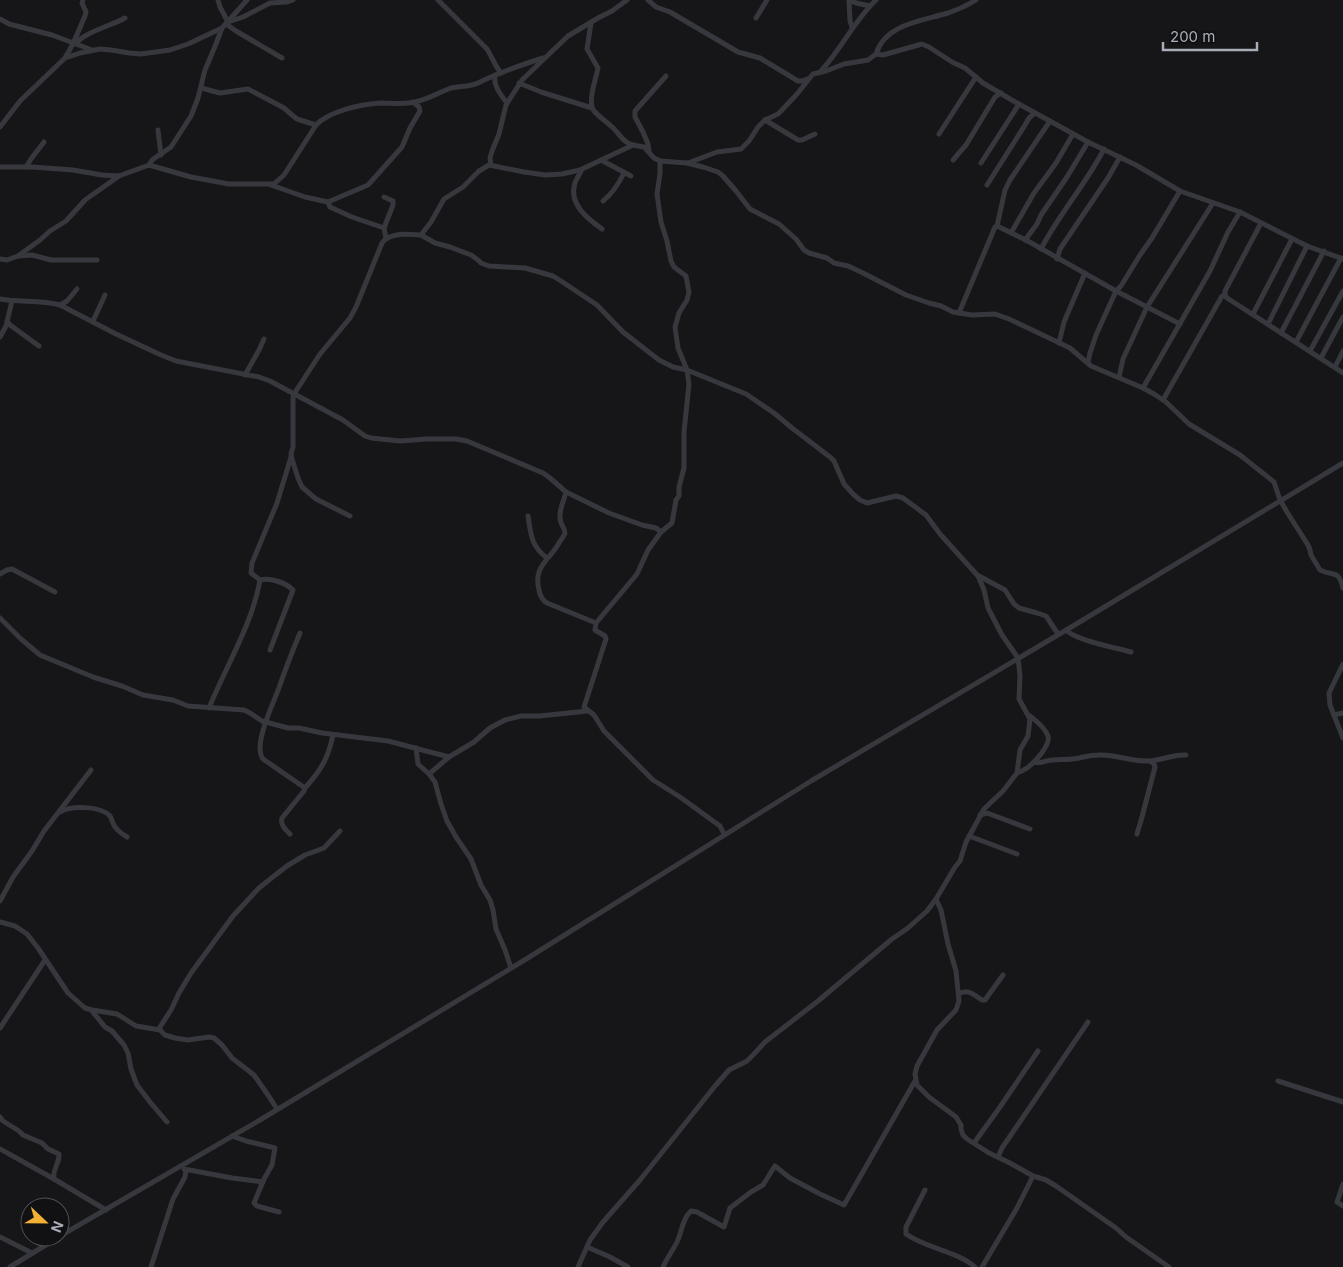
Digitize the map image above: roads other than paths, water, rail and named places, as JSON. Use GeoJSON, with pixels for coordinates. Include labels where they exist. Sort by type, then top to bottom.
{"type":"FeatureCollection","features":[{"type":"Feature","properties":{"kind":"street"},"geometry":{"type":"LineString","coordinates":[[0,127],[20,101],[66,58],[72,48],[86,12],[82,3],[83,0]]}},
{"type":"Feature","properties":{"kind":"street"},"geometry":{"type":"LineString","coordinates":[[218,0],[225,24],[282,58]]}},
{"type":"Feature","properties":{"kind":"street"},"geometry":{"type":"LineString","coordinates":[[149,165],[152,160],[172,147],[191,116],[201,88],[204,70],[225,24],[247,0]]}},
{"type":"Feature","properties":{"kind":"street"},"geometry":{"type":"LineString","coordinates":[[66,58],[92,50],[111,50],[141,54],[164,51],[188,44],[270,3],[293,0]]}},
{"type":"Feature","properties":{"kind":"street"},"geometry":{"type":"LineString","coordinates":[[438,0],[486,49],[501,73]]}},
{"type":"Feature","properties":{"kind":"street"},"geometry":{"type":"LineString","coordinates":[[491,165],[490,158],[499,134],[507,103],[519,83],[568,36],[612,11],[627,0]]}},
{"type":"Feature","properties":{"kind":"street"},"geometry":{"type":"LineString","coordinates":[[648,0],[738,52],[760,58],[798,81],[804,81],[809,78]]}},
{"type":"Feature","properties":{"kind":"street"},"geometry":{"type":"LineString","coordinates":[[756,18],[767,0]]}},
{"type":"Feature","properties":{"kind":"street"},"geometry":{"type":"LineString","coordinates":[[852,27],[849,0],[870,6]]}},
{"type":"Feature","properties":{"kind":"street"},"geometry":{"type":"LineString","coordinates":[[819,72],[831,59],[852,27],[876,0]]}},
{"type":"Feature","properties":{"kind":"street"},"geometry":{"type":"LineString","coordinates":[[687,163],[716,152],[741,149],[765,120],[778,114],[798,94],[813,74],[844,64],[868,60],[876,54],[879,45],[886,36],[902,26],[950,13],[976,0]]}},
{"type":"Feature","properties":{"kind":"street"},"geometry":{"type":"LineString","coordinates":[[74,43],[86,35],[125,18]]}},
{"type":"Feature","properties":{"kind":"street"},"geometry":{"type":"LineString","coordinates":[[0,19],[9,24],[35,30],[92,50]]}},
{"type":"Feature","properties":{"kind":"street"},"geometry":{"type":"LineString","coordinates":[[591,22],[586,49],[598,68],[592,93],[592,108]]}},
{"type":"Feature","properties":{"kind":"street"},"geometry":{"type":"LineString","coordinates":[[876,54],[883,55],[922,44],[929,47],[965,68],[983,82],[1019,104],[1088,142],[1136,165],[1180,191],[1240,212],[1307,246],[1342,258],[1296,342]]}},
{"type":"Feature","properties":{"kind":"street"},"geometry":{"type":"LineString","coordinates":[[271,185],[280,180],[316,125],[328,116],[378,103],[413,102],[427,99],[451,88],[477,84],[543,58]]}},
{"type":"Feature","properties":{"kind":"street"},"geometry":{"type":"LineString","coordinates":[[495,76],[494,81],[507,103]]}},
{"type":"Feature","properties":{"kind":"street"},"geometry":{"type":"LineString","coordinates":[[649,152],[648,144],[634,114],[666,76]]}},
{"type":"Feature","properties":{"kind":"street"},"geometry":{"type":"LineString","coordinates":[[939,134],[976,77]]}},
{"type":"Feature","properties":{"kind":"street"},"geometry":{"type":"LineString","coordinates":[[519,83],[592,108],[611,125],[625,142],[643,146],[654,158],[660,161],[687,163],[720,174],[736,190],[750,209],[779,224],[809,253],[861,272],[920,301],[941,306],[959,314],[998,314],[1070,348],[1091,366],[1143,388],[1163,400],[1189,424],[1240,456],[1270,478],[1276,486],[1280,500],[1308,545],[1311,556],[1320,570],[1340,577],[1343,588]]}},
{"type":"Feature","properties":{"kind":"street"},"geometry":{"type":"LineString","coordinates":[[201,88],[220,92],[248,89],[279,105],[297,119],[316,125]]}},
{"type":"Feature","properties":{"kind":"street"},"geometry":{"type":"LineString","coordinates":[[953,160],[966,145],[996,97],[1001,93]]}},
{"type":"Feature","properties":{"kind":"street"},"geometry":{"type":"LineString","coordinates":[[18,256],[66,221],[85,200],[119,176],[149,165],[191,177],[229,184],[271,185],[305,197],[328,202],[370,184],[402,147],[420,111],[419,107],[413,102]]}},
{"type":"Feature","properties":{"kind":"street"},"geometry":{"type":"LineString","coordinates":[[981,163],[1019,104]]}},
{"type":"Feature","properties":{"kind":"street"},"geometry":{"type":"LineString","coordinates":[[987,185],[1025,125],[1035,113]]}},
{"type":"Feature","properties":{"kind":"street"},"geometry":{"type":"LineString","coordinates":[[765,120],[798,140],[815,134]]}},
{"type":"Feature","properties":{"kind":"street"},"geometry":{"type":"LineString","coordinates":[[959,314],[995,227],[998,226],[1005,190],[1050,120]]}},
{"type":"Feature","properties":{"kind":"street"},"geometry":{"type":"LineString","coordinates":[[158,130],[161,155]]}},
{"type":"Feature","properties":{"kind":"street"},"geometry":{"type":"LineString","coordinates":[[1011,233],[1034,193],[1056,163],[1073,134]]}},
{"type":"Feature","properties":{"kind":"street"},"geometry":{"type":"LineString","coordinates":[[26,167],[44,142]]}},
{"type":"Feature","properties":{"kind":"street"},"geometry":{"type":"LineString","coordinates":[[1025,240],[1088,142]]}},
{"type":"Feature","properties":{"kind":"street"},"geometry":{"type":"LineString","coordinates":[[421,236],[444,199],[463,187],[479,171],[491,165],[545,175],[562,174],[583,169],[632,145]]}},
{"type":"Feature","properties":{"kind":"street"},"geometry":{"type":"LineString","coordinates":[[1042,249],[1056,223],[1104,149]]}},
{"type":"Feature","properties":{"kind":"street"},"geometry":{"type":"LineString","coordinates":[[1057,258],[1060,249],[1120,157]]}},
{"type":"Feature","properties":{"kind":"street"},"geometry":{"type":"LineString","coordinates":[[601,160],[631,176]]}},
{"type":"Feature","properties":{"kind":"street"},"geometry":{"type":"LineString","coordinates":[[660,161],[657,194],[660,222],[667,240],[672,264],[686,276],[689,289],[687,300],[681,308],[675,327],[678,348],[687,370],[689,384],[684,432],[684,473],[679,486],[679,496],[676,500],[672,523],[661,532],[646,553],[637,574],[596,623],[595,630],[605,636],[606,639],[584,707],[594,715],[604,731],[652,780],[680,796],[720,826],[724,834]]}},
{"type":"Feature","properties":{"kind":"street"},"geometry":{"type":"LineString","coordinates":[[0,167],[84,171],[119,176]]}},
{"type":"Feature","properties":{"kind":"street"},"geometry":{"type":"LineString","coordinates":[[583,169],[574,184],[576,205],[581,212],[602,229]]}},
{"type":"Feature","properties":{"kind":"street"},"geometry":{"type":"LineString","coordinates":[[603,201],[620,181],[624,173]]}},
{"type":"Feature","properties":{"kind":"street"},"geometry":{"type":"LineString","coordinates":[[1088,362],[1096,335],[1116,291],[1152,238],[1180,191]]}},
{"type":"Feature","properties":{"kind":"street"},"geometry":{"type":"LineString","coordinates":[[384,197],[393,201],[384,228],[386,238]]}},
{"type":"Feature","properties":{"kind":"street"},"geometry":{"type":"LineString","coordinates":[[328,202],[330,207],[384,228]]}},
{"type":"Feature","properties":{"kind":"street"},"geometry":{"type":"LineString","coordinates":[[1119,377],[1123,359],[1147,307],[1214,203]]}},
{"type":"Feature","properties":{"kind":"street"},"geometry":{"type":"LineString","coordinates":[[1143,388],[1210,271],[1228,232],[1240,212]]}},
{"type":"Feature","properties":{"kind":"street"},"geometry":{"type":"LineString","coordinates":[[1163,400],[1222,296],[1225,295],[1261,223]]}},
{"type":"Feature","properties":{"kind":"street"},"geometry":{"type":"LineString","coordinates":[[998,226],[1180,324]]}},
{"type":"Feature","properties":{"kind":"street"},"geometry":{"type":"LineString","coordinates":[[270,650],[293,590],[290,586],[272,580],[260,580],[251,573],[252,563],[277,503],[292,454],[292,402],[294,394],[320,354],[350,318],[382,243],[386,238],[408,234],[421,236],[435,243],[450,247],[471,256],[485,265],[525,268],[553,276],[594,302],[623,332],[659,360],[746,394],[774,413],[834,461],[844,484],[860,500],[867,503],[896,496],[903,498],[926,515],[940,534],[978,576],[984,590],[988,608],[1018,658],[1020,676],[1019,699],[1029,715],[1046,731],[1049,739],[1046,746],[1034,762],[1028,768],[1017,773],[1003,791],[986,806],[969,836],[960,861],[927,911],[818,1001],[764,1042],[747,1061],[730,1070],[603,1222],[587,1247],[578,1267]]}},
{"type":"Feature","properties":{"kind":"street"},"geometry":{"type":"LineString","coordinates":[[1253,314],[1292,239]]}},
{"type":"Feature","properties":{"kind":"street"},"geometry":{"type":"LineString","coordinates":[[1268,324],[1307,246]]}},
{"type":"Feature","properties":{"kind":"street"},"geometry":{"type":"LineString","coordinates":[[1282,333],[1324,251]]}},
{"type":"Feature","properties":{"kind":"street"},"geometry":{"type":"LineString","coordinates":[[0,259],[7,260],[18,256],[32,255],[51,260],[97,260]]}},
{"type":"Feature","properties":{"kind":"street"},"geometry":{"type":"LineString","coordinates":[[1059,343],[1064,322],[1085,273]]}},
{"type":"Feature","properties":{"kind":"street"},"geometry":{"type":"LineString","coordinates":[[60,305],[67,302],[77,289]]}},
{"type":"Feature","properties":{"kind":"street"},"geometry":{"type":"LineString","coordinates":[[1310,351],[1343,291]]}},
{"type":"Feature","properties":{"kind":"street"},"geometry":{"type":"LineString","coordinates":[[92,321],[105,295]]}},
{"type":"Feature","properties":{"kind":"street"},"geometry":{"type":"LineString","coordinates":[[1225,295],[1343,373]]}},
{"type":"Feature","properties":{"kind":"street"},"geometry":{"type":"LineString","coordinates":[[0,299],[46,301],[60,305],[168,358],[270,381],[344,420],[365,436],[371,438],[400,442],[427,438],[467,441],[543,473],[566,492],[609,513],[656,528],[661,532]]}},
{"type":"Feature","properties":{"kind":"street"},"geometry":{"type":"LineString","coordinates":[[0,337],[6,326],[12,301]]}},
{"type":"Feature","properties":{"kind":"street"},"geometry":{"type":"LineString","coordinates":[[1321,358],[1343,317]]}},
{"type":"Feature","properties":{"kind":"street"},"geometry":{"type":"LineString","coordinates":[[7,321],[39,346]]}},
{"type":"Feature","properties":{"kind":"street"},"geometry":{"type":"LineString","coordinates":[[245,374],[264,339]]}},
{"type":"Feature","properties":{"kind":"street"},"geometry":{"type":"LineString","coordinates":[[1335,367],[1343,351]]}},
{"type":"Feature","properties":{"kind":"street"},"geometry":{"type":"LineString","coordinates":[[292,454],[302,488],[316,499],[350,516]]}},
{"type":"Feature","properties":{"kind":"street"},"geometry":{"type":"LineString","coordinates":[[70,1231],[511,968],[819,776],[1343,463]]}},
{"type":"Feature","properties":{"kind":"street"},"geometry":{"type":"LineString","coordinates":[[566,492],[560,514],[564,535],[553,553],[540,568],[538,588],[542,599],[547,603],[596,623]]}},
{"type":"Feature","properties":{"kind":"street"},"geometry":{"type":"LineString","coordinates":[[528,516],[535,546],[547,558]]}},
{"type":"Feature","properties":{"kind":"street"},"geometry":{"type":"LineString","coordinates":[[0,574],[12,570],[55,592]]}},
{"type":"Feature","properties":{"kind":"street"},"geometry":{"type":"LineString","coordinates":[[978,576],[1005,590],[1018,608],[1046,616],[1058,634]]}},
{"type":"Feature","properties":{"kind":"street"},"geometry":{"type":"LineString","coordinates":[[208,708],[240,642],[260,580]]}},
{"type":"Feature","properties":{"kind":"street"},"geometry":{"type":"LineString","coordinates":[[0,618],[27,645],[45,658],[93,678],[122,686],[143,695],[173,700],[188,706],[246,710],[265,722],[291,729],[299,728],[333,735],[388,741],[449,757]]}},
{"type":"Feature","properties":{"kind":"street"},"geometry":{"type":"LineString","coordinates":[[1066,630],[1080,638],[1131,652]]}},
{"type":"Feature","properties":{"kind":"street"},"geometry":{"type":"LineString","coordinates":[[300,633],[265,722],[261,740],[261,757],[305,788]]}},
{"type":"Feature","properties":{"kind":"street"},"geometry":{"type":"LineString","coordinates":[[1343,664],[1329,693],[1330,704],[1343,738]]}},
{"type":"Feature","properties":{"kind":"street"},"geometry":{"type":"LineString","coordinates":[[429,774],[449,757],[471,744],[490,728],[511,718],[588,711]]}},
{"type":"Feature","properties":{"kind":"street"},"geometry":{"type":"LineString","coordinates":[[1334,715],[1343,713]]}},
{"type":"Feature","properties":{"kind":"street"},"geometry":{"type":"LineString","coordinates":[[1017,773],[1020,750],[1029,731],[1029,715]]}},
{"type":"Feature","properties":{"kind":"street"},"geometry":{"type":"LineString","coordinates":[[290,834],[281,821],[282,818],[322,767],[333,735]]}},
{"type":"Feature","properties":{"kind":"street"},"geometry":{"type":"LineString","coordinates":[[416,748],[418,764],[435,782],[447,821],[471,859],[481,885],[492,904],[496,929],[511,968]]}},
{"type":"Feature","properties":{"kind":"street"},"geometry":{"type":"LineString","coordinates":[[1034,762],[1041,763],[1099,755],[1111,755],[1135,761],[1150,761],[1186,755]]}},
{"type":"Feature","properties":{"kind":"street"},"geometry":{"type":"LineString","coordinates":[[1137,834],[1155,767],[1150,761]]}},
{"type":"Feature","properties":{"kind":"street"},"geometry":{"type":"LineString","coordinates":[[0,901],[53,819],[91,770]]}},
{"type":"Feature","properties":{"kind":"street"},"geometry":{"type":"LineString","coordinates":[[53,819],[65,809],[95,808],[110,816],[114,826],[127,837]]}},
{"type":"Feature","properties":{"kind":"street"},"geometry":{"type":"LineString","coordinates":[[980,816],[987,813],[1030,829]]}},
{"type":"Feature","properties":{"kind":"street"},"geometry":{"type":"LineString","coordinates":[[160,1030],[186,980],[233,916],[259,888],[287,866],[305,855],[320,851],[340,831]]}},
{"type":"Feature","properties":{"kind":"street"},"geometry":{"type":"LineString","coordinates":[[969,836],[1017,854]]}},
{"type":"Feature","properties":{"kind":"street"},"geometry":{"type":"LineString","coordinates":[[663,1267],[678,1240],[689,1213],[697,1212],[724,1227],[730,1208],[764,1185],[772,1169],[776,1166],[790,1178],[844,1205],[915,1081],[917,1066],[937,1030],[956,1010],[958,1005],[959,994],[956,971],[946,938],[941,910],[936,899]]}},
{"type":"Feature","properties":{"kind":"street"},"geometry":{"type":"LineString","coordinates":[[0,922],[9,924],[22,931],[38,948],[68,993],[85,1008],[118,1014],[136,1026],[160,1030],[165,1035],[188,1040],[214,1038],[236,1062],[254,1075],[277,1109]]}},
{"type":"Feature","properties":{"kind":"street"},"geometry":{"type":"LineString","coordinates":[[0,1028],[46,960]]}},
{"type":"Feature","properties":{"kind":"street"},"geometry":{"type":"LineString","coordinates":[[959,994],[963,991],[968,991],[985,1000],[1003,976]]}},
{"type":"Feature","properties":{"kind":"street"},"geometry":{"type":"LineString","coordinates":[[92,1010],[105,1027],[112,1031],[124,1045],[137,1085],[167,1122]]}},
{"type":"Feature","properties":{"kind":"street"},"geometry":{"type":"LineString","coordinates":[[998,1157],[1002,1148],[1088,1022]]}},
{"type":"Feature","properties":{"kind":"street"},"geometry":{"type":"LineString","coordinates":[[974,1143],[1038,1051]]}},
{"type":"Feature","properties":{"kind":"street"},"geometry":{"type":"LineString","coordinates":[[915,1081],[929,1097],[956,1117],[961,1125],[963,1135],[989,1153],[1033,1176],[1046,1180],[1071,1196],[1116,1228],[1126,1238],[1169,1267]]}},
{"type":"Feature","properties":{"kind":"street"},"geometry":{"type":"LineString","coordinates":[[1278,1081],[1343,1102]]}},
{"type":"Feature","properties":{"kind":"street"},"geometry":{"type":"LineString","coordinates":[[0,1117],[23,1135],[59,1154],[60,1158],[54,1171],[54,1178]]}},
{"type":"Feature","properties":{"kind":"street"},"geometry":{"type":"LineString","coordinates":[[232,1136],[275,1148],[272,1165],[262,1182],[255,1204],[279,1212]]}},
{"type":"Feature","properties":{"kind":"street"},"geometry":{"type":"LineString","coordinates":[[0,1149],[54,1178],[106,1210]]}},
{"type":"Feature","properties":{"kind":"street"},"geometry":{"type":"LineString","coordinates":[[179,1167],[186,1170],[262,1182]]}},
{"type":"Feature","properties":{"kind":"street"},"geometry":{"type":"LineString","coordinates":[[151,1267],[173,1200],[185,1177],[186,1170]]}},
{"type":"Feature","properties":{"kind":"street"},"geometry":{"type":"LineString","coordinates":[[982,1267],[1017,1208],[1033,1176]]}},
{"type":"Feature","properties":{"kind":"street"},"geometry":{"type":"LineString","coordinates":[[1343,1184],[1336,1202],[1343,1206]]}},
{"type":"Feature","properties":{"kind":"street"},"geometry":{"type":"LineString","coordinates":[[925,1190],[906,1227],[906,1234],[975,1267]]}},
{"type":"Feature","properties":{"kind":"street"},"geometry":{"type":"LineString","coordinates":[[0,1236],[32,1253]]}},
{"type":"Feature","properties":{"kind":"street"},"geometry":{"type":"LineString","coordinates":[[10,1267],[42,1247]]}},
{"type":"Feature","properties":{"kind":"street"},"geometry":{"type":"LineString","coordinates":[[587,1247],[628,1267]]}}]}
